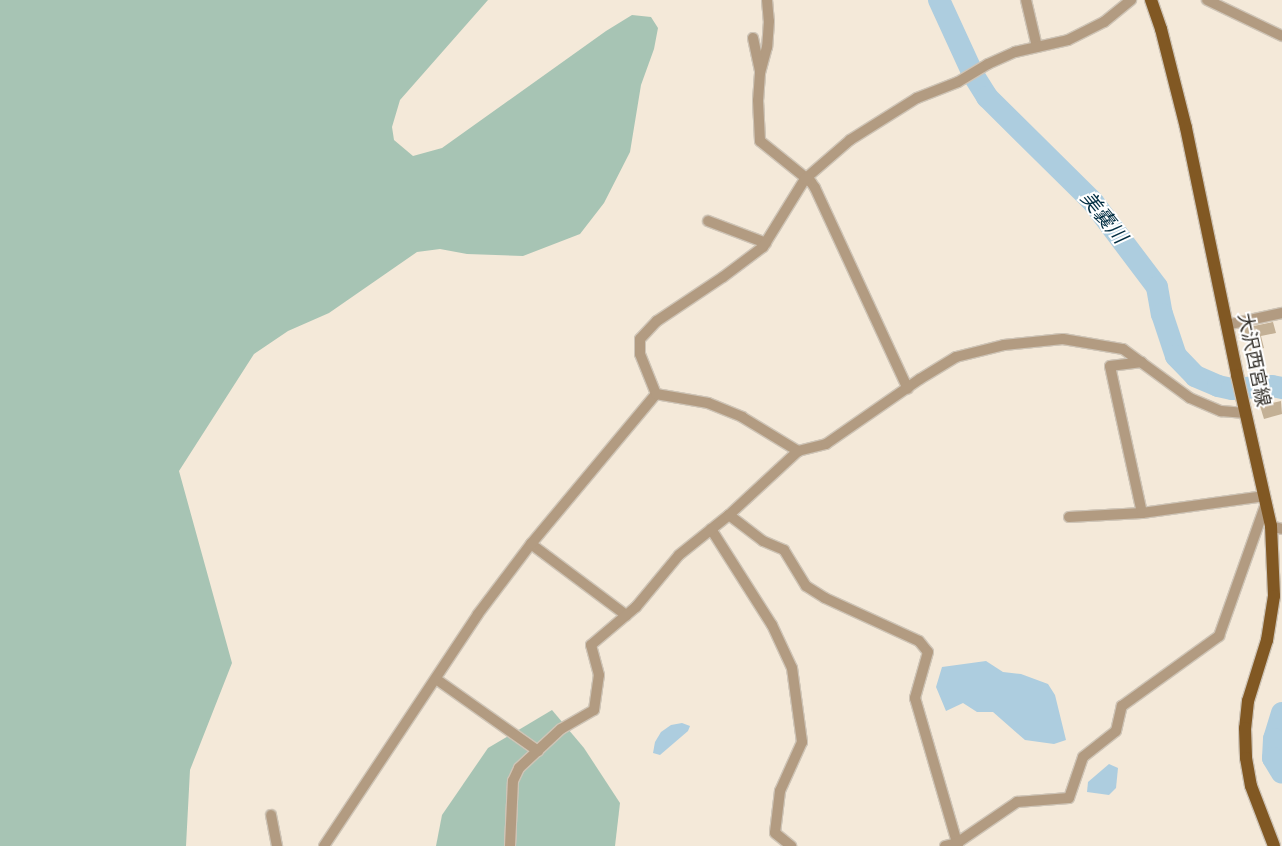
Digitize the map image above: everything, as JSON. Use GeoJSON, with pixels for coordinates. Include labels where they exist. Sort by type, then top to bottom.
{"type":"FeatureCollection","features":[{"type":"Feature","properties":{"kind":"main road","name":"大沢西宮線"},"geometry":{"type":"LineString","coordinates":[[1151,0],[1161,29],[1186,128],[1244,410],[1266,499],[1277,528],[1274,596],[1267,640],[1248,701],[1245,728],[1246,758],[1250,786],[1274,846]]}},
{"type":"Feature","properties":{"kind":"street"},"geometry":{"type":"LineString","coordinates":[[760,73],[767,47],[769,21],[767,0]]}},
{"type":"Feature","properties":{"kind":"street"},"geometry":{"type":"LineString","coordinates":[[1026,0],[1036,47]]}},
{"type":"Feature","properties":{"kind":"street"},"geometry":{"type":"LineString","coordinates":[[656,394],[640,354],[640,338],[657,321],[723,277],[763,247],[805,179],[850,140],[917,98],[958,82],[988,64],[1015,52],[1068,40],[1104,22],[1131,0]]}},
{"type":"Feature","properties":{"kind":"street"},"geometry":{"type":"LineString","coordinates":[[1207,0],[1282,36]]}},
{"type":"Feature","properties":{"kind":"street"},"geometry":{"type":"LineString","coordinates":[[753,38],[760,73],[760,141],[815,188],[908,389]]}},
{"type":"Feature","properties":{"kind":"street"},"geometry":{"type":"LineString","coordinates":[[708,221],[766,242]]}},
{"type":"Feature","properties":{"kind":"street"},"geometry":{"type":"LineString","coordinates":[[1226,325],[1282,313]]}},
{"type":"Feature","properties":{"kind":"street"},"geometry":{"type":"LineString","coordinates":[[510,846],[513,781],[519,768],[560,729],[594,710],[599,675],[591,645],[636,607],[679,555],[729,515],[798,451],[826,444],[956,357],[1004,345],[1063,339],[1124,349],[1190,398],[1221,411],[1244,410]]}},
{"type":"Feature","properties":{"kind":"street"},"geometry":{"type":"LineString","coordinates":[[1142,362],[1110,366],[1142,513]]}},
{"type":"Feature","properties":{"kind":"street"},"geometry":{"type":"LineString","coordinates":[[656,394],[708,403],[742,417],[798,451]]}},
{"type":"Feature","properties":{"kind":"street"},"geometry":{"type":"LineString","coordinates":[[324,846],[478,614],[532,544],[656,394]]}},
{"type":"Feature","properties":{"kind":"street"},"geometry":{"type":"LineString","coordinates":[[945,846],[957,844],[1017,802],[1069,798],[1083,757],[1116,731],[1122,706],[1219,636],[1266,499],[1142,513],[1069,517]]}},
{"type":"Feature","properties":{"kind":"street"},"geometry":{"type":"LineString","coordinates":[[729,515],[763,542],[784,550],[806,586],[826,598],[919,641],[928,652],[915,698],[957,844]]}},
{"type":"Feature","properties":{"kind":"street"},"geometry":{"type":"LineString","coordinates":[[711,530],[772,625],[792,668],[802,742],[780,791],[775,833],[791,846]]}},
{"type":"Feature","properties":{"kind":"street"},"geometry":{"type":"LineString","coordinates":[[532,544],[626,615]]}},
{"type":"Feature","properties":{"kind":"street"},"geometry":{"type":"LineString","coordinates":[[436,679],[538,751]]}},
{"type":"Feature","properties":{"kind":"street"},"geometry":{"type":"LineString","coordinates":[[271,815],[277,846]]}},
{"type":"Feature","properties":{"kind":"green space"},"geometry":{"type":"Polygon","coordinates":[[[0,0],[488,0],[400,100],[392,127],[394,140],[413,156],[442,148],[606,31],[632,15],[651,17],[658,28],[654,49],[641,85],[630,152],[604,203],[580,234],[523,256],[467,254],[440,249],[417,252],[329,313],[288,331],[254,354],[179,471],[232,663],[190,770],[186,846],[0,846],[0,0]]]}},
{"type":"Feature","properties":{"kind":"green space"},"geometry":{"type":"Polygon","coordinates":[[[552,710],[584,748],[620,803],[615,846],[436,846],[442,815],[488,748],[552,710]]]}},
{"type":"Feature","properties":{"kind":"water"},"geometry":{"type":"Polygon","coordinates":[[[986,661],[1003,672],[1021,674],[1048,684],[1055,695],[1066,740],[1054,744],[1025,740],[993,712],[977,712],[963,703],[946,711],[936,687],[942,667],[986,661]]]}},
{"type":"Feature","properties":{"kind":"water"},"geometry":{"type":"Polygon","coordinates":[[[682,723],[690,726],[688,731],[660,755],[653,753],[655,742],[661,732],[671,725],[682,723]]]}},
{"type":"Feature","properties":{"kind":"water"},"geometry":{"type":"Polygon","coordinates":[[[1109,764],[1118,768],[1116,788],[1109,795],[1087,792],[1088,782],[1109,764]]]}},
{"type":"Feature","properties":{"kind":"building"},"geometry":{"type":"Polygon","coordinates":[[[1273,322],[1276,333],[1261,336],[1264,348],[1250,352],[1244,328],[1273,322]]]}},
{"type":"Feature","properties":{"kind":"building"},"geometry":{"type":"Polygon","coordinates":[[[1281,401],[1282,414],[1264,419],[1260,406],[1281,401]]]}},
{"type":"Feature","properties":{"kind":"waterway","name":"美嚢川"},"geometry":{"type":"LineString","coordinates":[[939,0],[974,76],[987,97],[1093,202],[1157,287],[1162,314],[1176,356],[1195,376],[1218,386],[1232,389],[1272,386],[1282,388]]}},
{"type":"Feature","properties":{"kind":"waterway","name":"美嚢川"},"geometry":{"type":"LineString","coordinates":[[1282,713],[1274,739],[1273,758],[1282,773]]}}]}
